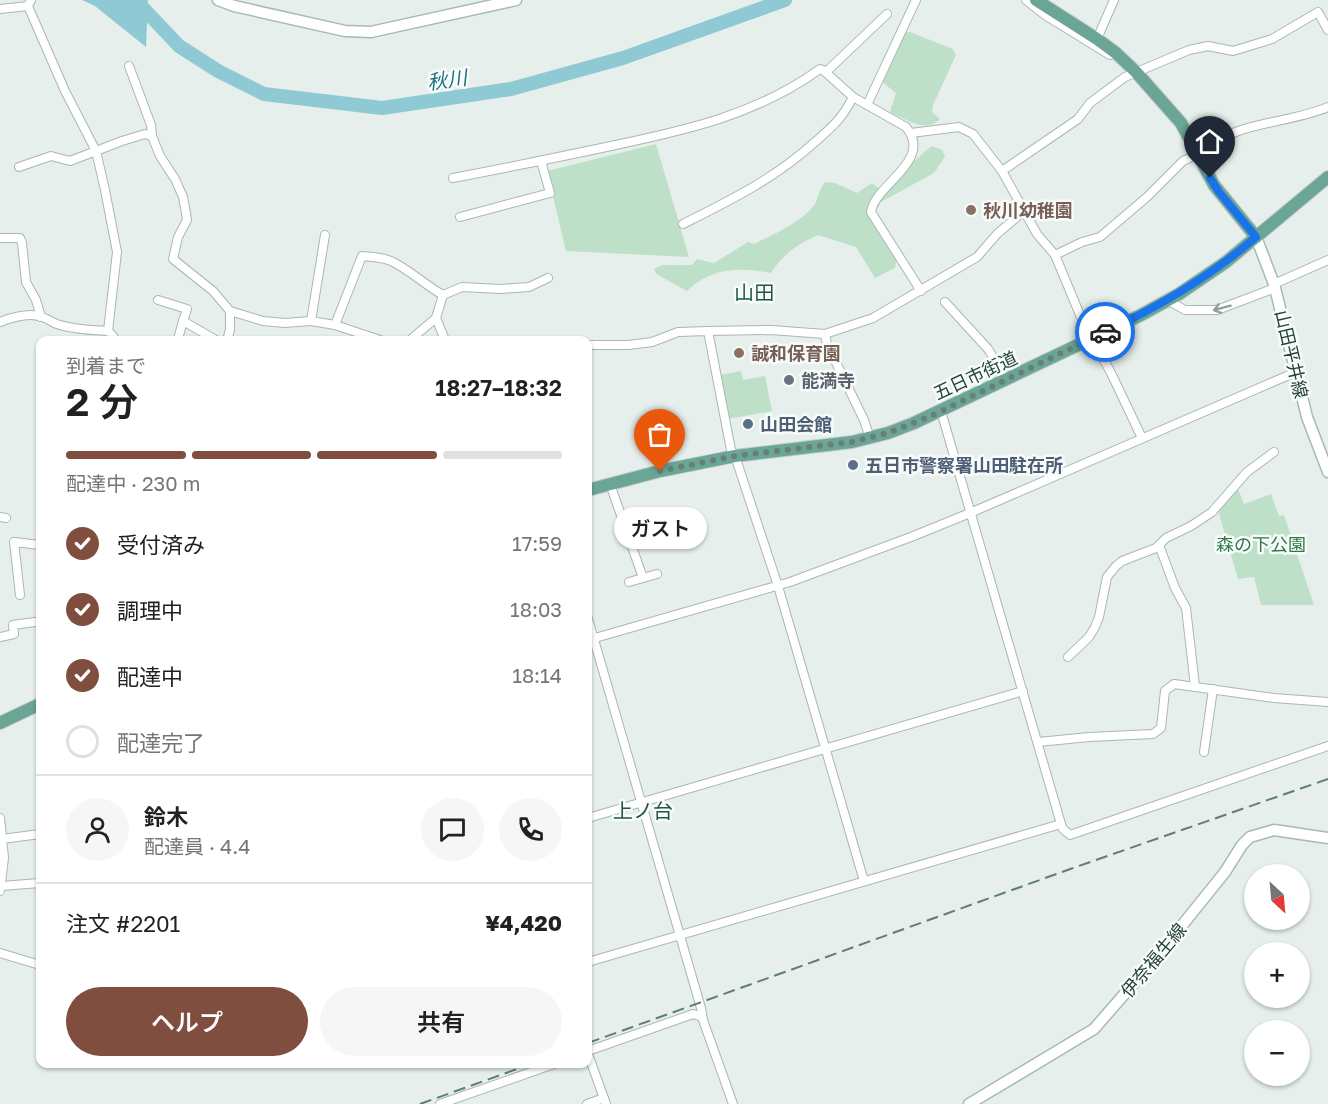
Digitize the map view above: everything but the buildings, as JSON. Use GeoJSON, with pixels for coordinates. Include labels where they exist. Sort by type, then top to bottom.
{"type":"FeatureCollection","features":[{"type":"Feature","properties":{"kind":"main road"},"geometry":{"type":"LineString","coordinates":[[218,0],[234,6],[358,32],[384,29],[516,0]]}},
{"type":"Feature","properties":{"kind":"main road"},"geometry":{"type":"LineString","coordinates":[[1036,0],[1097,39],[1136,72],[1181,123],[1214,185],[1256,237]]}},
{"type":"Feature","properties":{"kind":"main road","name":"五日市街道"},"geometry":{"type":"LineString","coordinates":[[592,489],[660,471],[735,456],[833,445],[870,438],[914,423],[1007,380],[1167,300],[1210,273],[1328,177]]}},
{"type":"Feature","properties":{"kind":"main road","name":"山田平井線"},"geometry":{"type":"LineString","coordinates":[[1256,237],[1275,286],[1307,417],[1327,467]]}},
{"type":"Feature","properties":{"kind":"main road"},"geometry":{"type":"LineString","coordinates":[[0,723],[36,706]]}},
{"type":"Feature","properties":{"kind":"main road","name":"伊奈福生線"},"geometry":{"type":"LineString","coordinates":[[969,1104],[1077,1040],[1100,1023],[1225,872],[1242,845],[1250,837],[1279,830],[1328,838]]}},
{"type":"Feature","properties":{"kind":"street"},"geometry":{"type":"LineString","coordinates":[[867,105],[916,0]]}},
{"type":"Feature","properties":{"kind":"street"},"geometry":{"type":"LineString","coordinates":[[1026,0],[1045,15],[1110,56],[1116,53]]}},
{"type":"Feature","properties":{"kind":"street"},"geometry":{"type":"LineString","coordinates":[[1097,39],[1114,0]]}},
{"type":"Feature","properties":{"kind":"street"},"geometry":{"type":"LineString","coordinates":[[0,9],[30,3],[65,91],[96,151],[117,252],[108,331]]}},
{"type":"Feature","properties":{"kind":"street"},"geometry":{"type":"LineString","coordinates":[[1002,171],[1077,119],[1090,103],[1125,77],[1136,72],[1189,50],[1208,46],[1233,51],[1269,40],[1298,26],[1318,12],[1328,30]]}},
{"type":"Feature","properties":{"kind":"street"},"geometry":{"type":"LineString","coordinates":[[826,72],[886,14]]}},
{"type":"Feature","properties":{"kind":"street"},"geometry":{"type":"LineString","coordinates":[[129,66],[160,156],[175,179],[183,197],[187,220],[178,237],[173,259],[213,291],[230,311],[263,321],[285,323],[311,321],[335,325],[368,336]]}},
{"type":"Feature","properties":{"kind":"street"},"geometry":{"type":"LineString","coordinates":[[453,178],[698,127],[777,96],[799,85],[820,69],[853,97],[906,126],[911,133],[913,145],[910,156],[900,174],[872,204],[871,212],[921,291]]}},
{"type":"Feature","properties":{"kind":"street"},"geometry":{"type":"LineString","coordinates":[[682,224],[748,192],[778,173],[844,116],[853,97]]}},
{"type":"Feature","properties":{"kind":"street"},"geometry":{"type":"LineString","coordinates":[[1055,255],[1082,242],[1100,237],[1148,197],[1183,161],[1199,155],[1223,139],[1238,131],[1328,107]]}},
{"type":"Feature","properties":{"kind":"street"},"geometry":{"type":"LineString","coordinates":[[911,133],[959,127],[966,129],[973,134],[1002,171],[1037,234],[1055,255],[1080,315],[1142,438]]}},
{"type":"Feature","properties":{"kind":"street"},"geometry":{"type":"LineString","coordinates":[[19,167],[51,156],[70,162],[145,134],[152,136]]}},
{"type":"Feature","properties":{"kind":"street"},"geometry":{"type":"LineString","coordinates":[[460,217],[550,193],[541,161]]}},
{"type":"Feature","properties":{"kind":"street"},"geometry":{"type":"LineString","coordinates":[[592,345],[629,345],[652,342],[678,332],[771,330],[825,334],[873,318],[977,257],[997,234],[1025,210]]}},
{"type":"Feature","properties":{"kind":"street"},"geometry":{"type":"LineString","coordinates":[[311,321],[325,235]]}},
{"type":"Feature","properties":{"kind":"street"},"geometry":{"type":"LineString","coordinates":[[0,238],[20,238],[26,282],[36,300],[41,316]]}},
{"type":"Feature","properties":{"kind":"street"},"geometry":{"type":"LineString","coordinates":[[335,325],[362,256],[391,261],[443,295]]}},
{"type":"Feature","properties":{"kind":"street"},"geometry":{"type":"LineString","coordinates":[[1167,300],[1185,310],[1217,310],[1275,286],[1328,260]]}},
{"type":"Feature","properties":{"kind":"street"},"geometry":{"type":"LineString","coordinates":[[415,336],[436,318],[443,295],[462,286],[500,290],[529,287],[548,278]]}},
{"type":"Feature","properties":{"kind":"street"},"geometry":{"type":"LineString","coordinates":[[158,300],[187,309],[179,336]]}},
{"type":"Feature","properties":{"kind":"street"},"geometry":{"type":"LineString","coordinates":[[945,302],[988,349],[1007,380]]}},
{"type":"Feature","properties":{"kind":"street"},"geometry":{"type":"LineString","coordinates":[[228,336],[230,311]]}},
{"type":"Feature","properties":{"kind":"street"},"geometry":{"type":"LineString","coordinates":[[0,322],[17,316],[41,316],[56,324],[108,331],[113,336]]}},
{"type":"Feature","properties":{"kind":"street"},"geometry":{"type":"LineString","coordinates":[[436,318],[443,336]]}},
{"type":"Feature","properties":{"kind":"street"},"geometry":{"type":"LineString","coordinates":[[183,321],[209,336]]}},
{"type":"Feature","properties":{"kind":"street"},"geometry":{"type":"LineString","coordinates":[[708,331],[730,450],[735,456],[778,586],[864,881]]}},
{"type":"Feature","properties":{"kind":"street"},"geometry":{"type":"LineString","coordinates":[[825,334],[827,344],[864,420],[870,438]]}},
{"type":"Feature","properties":{"kind":"street"},"geometry":{"type":"LineString","coordinates":[[592,640],[778,586],[970,513],[1296,372]]}},
{"type":"Feature","properties":{"kind":"street"},"geometry":{"type":"LineString","coordinates":[[941,411],[1063,829],[1070,835],[1328,746]]}},
{"type":"Feature","properties":{"kind":"street"},"geometry":{"type":"LineString","coordinates":[[1068,657],[1089,637],[1095,627],[1107,577],[1116,566],[1122,561],[1159,545],[1166,538],[1212,513],[1247,472],[1274,452]]}},
{"type":"Feature","properties":{"kind":"street"},"geometry":{"type":"LineString","coordinates":[[610,484],[643,578]]}},
{"type":"Feature","properties":{"kind":"street"},"geometry":{"type":"LineString","coordinates":[[20,595],[14,542],[36,545]]}},
{"type":"Feature","properties":{"kind":"street"},"geometry":{"type":"LineString","coordinates":[[1159,545],[1175,588],[1186,608],[1195,686]]}},
{"type":"Feature","properties":{"kind":"street"},"geometry":{"type":"LineString","coordinates":[[629,582],[657,574]]}},
{"type":"Feature","properties":{"kind":"street"},"geometry":{"type":"LineString","coordinates":[[0,637],[14,634],[14,625],[36,622]]}},
{"type":"Feature","properties":{"kind":"street"},"geometry":{"type":"LineString","coordinates":[[592,643],[641,802],[702,1017],[733,1104]]}},
{"type":"Feature","properties":{"kind":"street"},"geometry":{"type":"LineString","coordinates":[[1038,742],[1154,734],[1161,728],[1165,691],[1174,684],[1274,698],[1328,702]]}},
{"type":"Feature","properties":{"kind":"street"},"geometry":{"type":"LineString","coordinates":[[1204,752],[1213,689]]}},
{"type":"Feature","properties":{"kind":"street"},"geometry":{"type":"LineString","coordinates":[[592,817],[1023,691]]}},
{"type":"Feature","properties":{"kind":"street"},"geometry":{"type":"LineString","coordinates":[[0,818],[4,858],[1,889],[36,884]]}},
{"type":"Feature","properties":{"kind":"street"},"geometry":{"type":"LineString","coordinates":[[592,961],[1061,824]]}},
{"type":"Feature","properties":{"kind":"street"},"geometry":{"type":"LineString","coordinates":[[2,839],[36,835]]}},
{"type":"Feature","properties":{"kind":"street"},"geometry":{"type":"LineString","coordinates":[[0,953],[36,964]]}},
{"type":"Feature","properties":{"kind":"street"},"geometry":{"type":"LineString","coordinates":[[592,1052],[693,1014],[702,1017]]}},
{"type":"Feature","properties":{"kind":"street"},"geometry":{"type":"LineString","coordinates":[[587,1104],[605,1101],[592,1064]]}},
{"type":"Feature","properties":{"kind":"street"},"geometry":{"type":"LineString","coordinates":[[440,1104],[543,1068]]}},
{"type":"Feature","properties":{"kind":"green space"},"geometry":{"type":"Polygon","coordinates":[[[910,32],[953,49],[956,55],[933,105],[932,112],[940,119],[928,125],[915,124],[890,112],[896,93],[881,81],[902,33],[910,32]]]}},
{"type":"Feature","properties":{"kind":"green space"},"geometry":{"type":"Polygon","coordinates":[[[656,144],[689,257],[566,251],[547,171],[656,144]]]}},
{"type":"Feature","properties":{"kind":"green space"},"geometry":{"type":"Polygon","coordinates":[[[932,146],[942,150],[945,157],[934,173],[881,202],[875,213],[897,258],[895,268],[875,278],[856,247],[818,235],[792,250],[771,273],[737,270],[716,273],[696,283],[687,291],[656,274],[654,269],[662,265],[692,265],[697,259],[714,263],[748,242],[754,244],[778,232],[809,211],[815,204],[825,182],[835,183],[857,193],[872,183],[885,193],[913,162],[932,146]]]}},
{"type":"Feature","properties":{"kind":"green space"},"geometry":{"type":"Polygon","coordinates":[[[741,371],[743,380],[765,376],[772,411],[728,419],[720,375],[741,371]]]}},
{"type":"Feature","properties":{"kind":"green space","name":"森の下公園"},"geometry":{"type":"Polygon","coordinates":[[[1237,486],[1244,504],[1271,494],[1279,516],[1284,515],[1314,605],[1261,605],[1254,577],[1238,579],[1218,510],[1237,486]]]}},
{"type":"Feature","properties":{"kind":"water"},"geometry":{"type":"Polygon","coordinates":[[[82,0],[148,0],[146,47],[95,6],[82,0]]]}},
{"type":"Feature","properties":{"kind":"waterway","name":"秋川"},"geometry":{"type":"LineString","coordinates":[[132,0],[144,9],[179,46],[218,71],[264,94],[382,108],[511,89],[623,58],[785,0]]}},
{"type":"Feature","properties":{"kind":"railway"},"geometry":{"type":"LineString","coordinates":[[592,1042],[1073,868],[1328,779]]}},
{"type":"Feature","properties":{"kind":"railway"},"geometry":{"type":"LineString","coordinates":[[420,1104],[520,1068]]}},
{"type":"Feature","properties":{"kind":"way so far"},"geometry":{"type":"LineString","coordinates":[[660,471],[735,456],[852,442],[888,433],[931,416],[1105,332]]}},
{"type":"Feature","properties":{"kind":"place","name":"秋川幼稚園"},"geometry":{"type":"Point","coordinates":[971,210]}},
{"type":"Feature","properties":{"kind":"place","name":"誠和保育園"},"geometry":{"type":"Point","coordinates":[739,353]}},
{"type":"Feature","properties":{"kind":"place","name":"能満寺"},"geometry":{"type":"Point","coordinates":[789,380]}},
{"type":"Feature","properties":{"kind":"place","name":"山田会館"},"geometry":{"type":"Point","coordinates":[748,424]}},
{"type":"Feature","properties":{"kind":"place","name":"五日市警察署山田駐在所"},"geometry":{"type":"Point","coordinates":[853,465]}},
{"type":"Feature","properties":{"kind":"place","name":"ガスト"},"geometry":{"type":"Point","coordinates":[660,471]}},
{"type":"Feature","properties":{"kind":"district","name":"山田"},"geometry":{"type":"Point","coordinates":[754,292]}},
{"type":"Feature","properties":{"kind":"district","name":"上ノ台"},"geometry":{"type":"Point","coordinates":[643,810]}},
{"type":"Feature","properties":{"kind":"route"},"geometry":{"type":"LineString","coordinates":[[1105,332],[1189,288],[1256,237],[1210,178]]}}]}
